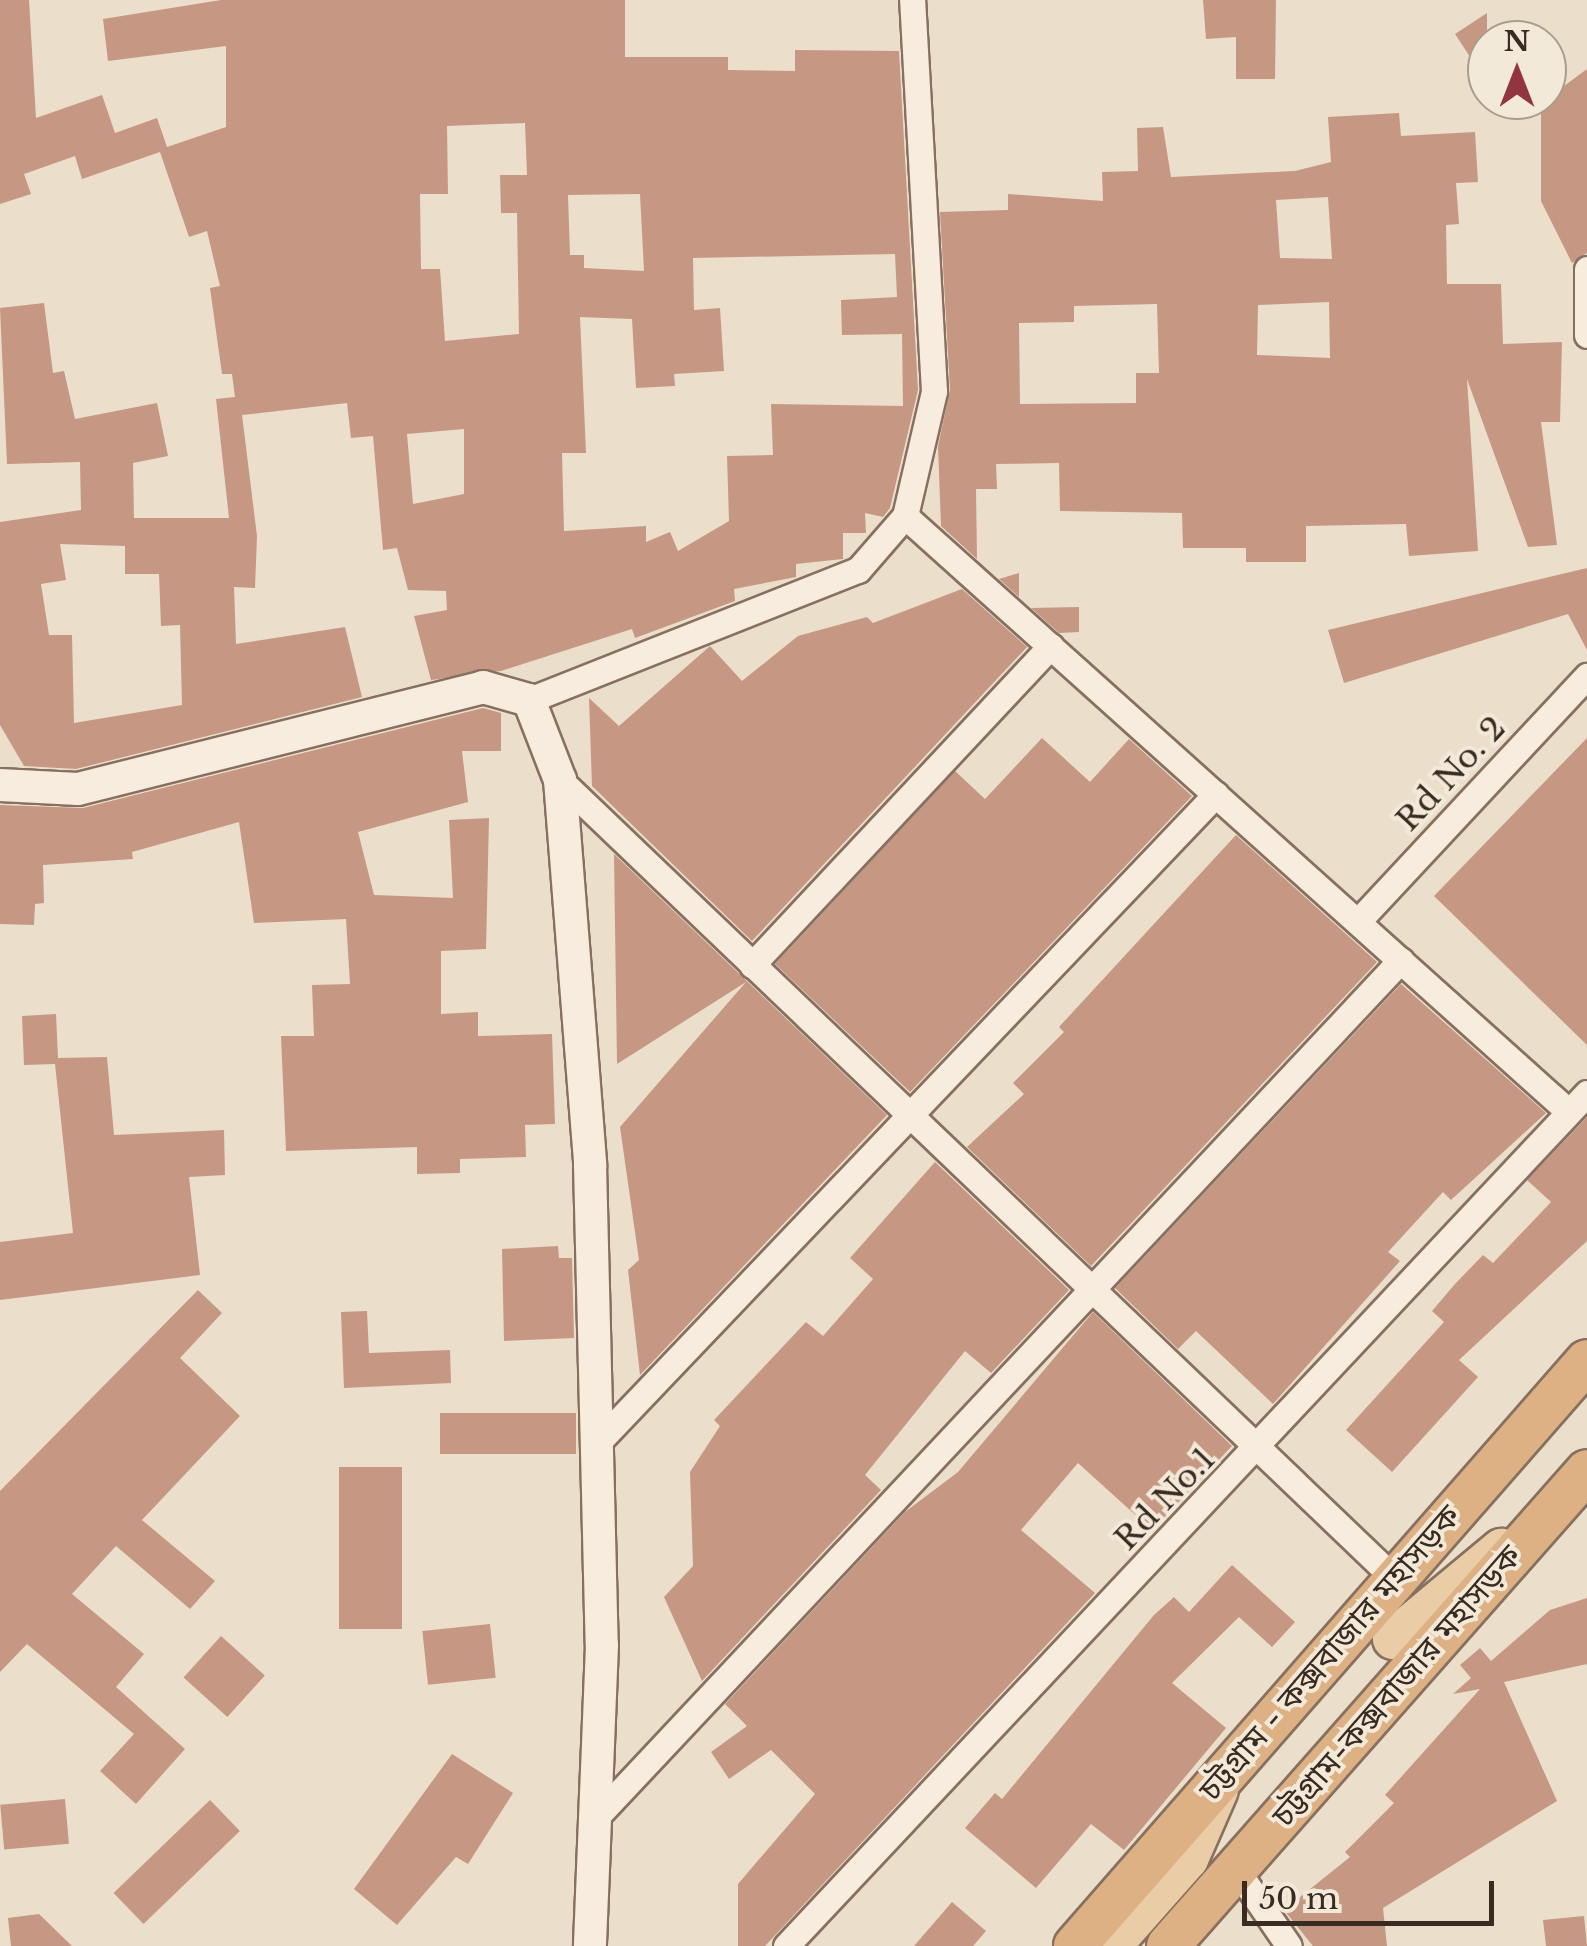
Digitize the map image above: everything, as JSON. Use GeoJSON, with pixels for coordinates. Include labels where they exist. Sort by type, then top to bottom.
{"type":"FeatureCollection","features":[{"type":"Feature","properties":{"kind":"highway","name":"চট্টগ্রাম - কক্সবাজার মহাসড়ক"},"geometry":{"type":"LineString","coordinates":[[1075,1946],[1587,1362]]}},
{"type":"Feature","properties":{"kind":"highway","name":"চট্টগ্রাম-কক্সবাজার মহাসড়ক"},"geometry":{"type":"LineString","coordinates":[[1168,1946],[1577,1482]]}},
{"type":"Feature","properties":{"kind":"main road"},"geometry":{"type":"LineString","coordinates":[[1507,1452],[1393,1639],[1577,1482]]}},
{"type":"Feature","properties":{"kind":"main road"},"geometry":{"type":"LineString","coordinates":[[1111,1946],[1188,1859],[1225,1773]]}},
{"type":"Feature","properties":{"kind":"main road"},"geometry":{"type":"LineString","coordinates":[[1144,1946],[1208,1873],[1286,1811]]}},
{"type":"Feature","properties":{"kind":"street"},"geometry":{"type":"LineString","coordinates":[[1,781],[78,789],[483,686],[529,700],[858,570],[904,516],[934,391],[912,0]]}},
{"type":"Feature","properties":{"kind":"street"},"geometry":{"type":"LineString","coordinates":[[1587,269],[1587,335]]}},
{"type":"Feature","properties":{"kind":"street"},"geometry":{"type":"LineString","coordinates":[[904,516],[1216,794],[1362,917],[1401,960],[1578,1103]]}},
{"type":"Feature","properties":{"kind":"street"},"geometry":{"type":"LineString","coordinates":[[752,965],[1050,646]]}},
{"type":"Feature","properties":{"kind":"street","name":"Rd No. 2"},"geometry":{"type":"LineString","coordinates":[[1362,917],[1587,676]]}},
{"type":"Feature","properties":{"kind":"street"},"geometry":{"type":"LineString","coordinates":[[529,700],[560,780],[601,1438],[602,1811],[590,1946]]}},
{"type":"Feature","properties":{"kind":"street"},"geometry":{"type":"LineString","coordinates":[[560,780],[1086,1290],[1394,1578]]}},
{"type":"Feature","properties":{"kind":"street"},"geometry":{"type":"LineString","coordinates":[[601,1438],[1216,794]]}},
{"type":"Feature","properties":{"kind":"street"},"geometry":{"type":"LineString","coordinates":[[602,1811],[1086,1290],[1401,960]]}},
{"type":"Feature","properties":{"kind":"street","name":"Rd No.1"},"geometry":{"type":"LineString","coordinates":[[786,1946],[1578,1103]]}},
{"type":"Feature","properties":{"kind":"street"},"geometry":{"type":"LineString","coordinates":[[1236,1869],[1289,1946]]}},
{"type":"Feature","properties":{"kind":"building"},"geometry":{"type":"Polygon","coordinates":[[[0,0],[29,0],[36,118],[102,95],[115,133],[157,118],[167,147],[226,127],[226,46],[108,61],[103,19],[221,0],[625,0],[625,57],[728,57],[728,70],[795,71],[795,50],[899,51],[918,390],[890,508],[883,517],[865,513],[866,533],[843,533],[843,559],[796,564],[796,577],[734,589],[735,601],[635,638],[632,629],[501,671],[431,680],[414,616],[447,610],[446,591],[408,590],[397,548],[383,550],[373,436],[351,438],[347,403],[242,415],[257,536],[255,588],[234,587],[236,644],[345,627],[362,697],[76,769],[24,766],[0,725],[0,522],[81,510],[80,462],[7,464],[0,308],[44,303],[53,373],[64,371],[75,419],[157,403],[168,456],[133,463],[134,518],[229,518],[216,399],[235,397],[232,374],[222,374],[210,288],[220,286],[207,231],[189,237],[160,152],[82,179],[75,156],[24,174],[31,194],[0,204],[0,0]],[[525,123],[447,126],[448,194],[420,194],[421,269],[440,269],[445,341],[519,334],[517,213],[501,213],[500,175],[527,175],[525,123]],[[640,194],[568,195],[570,255],[584,255],[584,268],[644,271],[640,194]],[[895,254],[693,258],[694,310],[720,308],[724,371],[674,374],[675,386],[636,388],[632,319],[580,317],[586,453],[562,453],[564,531],[646,526],[646,542],[670,532],[678,551],[729,521],[727,456],[773,455],[771,404],[903,406],[902,334],[842,335],[841,300],[897,297],[895,254]],[[464,429],[407,434],[413,504],[464,494],[464,429]],[[60,544],[66,580],[41,584],[49,635],[72,635],[74,723],[182,705],[180,625],[161,626],[159,574],[125,574],[125,546],[60,544]]]}},
{"type":"Feature","properties":{"kind":"building"},"geometry":{"type":"Polygon","coordinates":[[[1203,0],[1276,0],[1275,79],[1236,79],[1236,37],[1206,39],[1203,0]]]}},
{"type":"Feature","properties":{"kind":"building"},"geometry":{"type":"Polygon","coordinates":[[[1467,26],[1467,52],[1455,34],[1467,26]]]}},
{"type":"Feature","properties":{"kind":"building"},"geometry":{"type":"Polygon","coordinates":[[[1587,69],[1587,253],[1572,263],[1541,201],[1541,120],[1567,120],[1567,84],[1587,69]]]}},
{"type":"Feature","properties":{"kind":"building"},"geometry":{"type":"Polygon","coordinates":[[[1399,113],[1401,136],[1475,132],[1478,182],[1456,183],[1459,224],[1446,225],[1447,284],[1501,284],[1503,344],[1562,342],[1560,422],[1541,422],[1557,545],[1528,547],[1467,379],[1478,551],[1409,556],[1406,524],[1306,526],[1306,562],[1246,562],[1246,548],[1183,548],[1182,513],[1060,511],[1059,463],[996,464],[997,489],[976,489],[977,559],[941,526],[938,446],[950,390],[940,212],[1008,210],[1008,194],[1103,201],[1102,172],[1138,171],[1137,128],[1163,127],[1171,177],[1295,171],[1331,162],[1328,117],[1399,113]],[[1328,197],[1276,200],[1280,258],[1332,259],[1328,197]],[[1329,302],[1258,305],[1257,355],[1330,358],[1329,302]],[[1157,304],[1074,306],[1074,322],[1019,323],[1020,404],[1136,403],[1136,373],[1159,373],[1157,304]]]}},
{"type":"Feature","properties":{"kind":"building"},"geometry":{"type":"Polygon","coordinates":[[[1587,568],[1587,650],[1568,614],[1344,683],[1328,630],[1587,568]]]}},
{"type":"Feature","properties":{"kind":"building"},"geometry":{"type":"Polygon","coordinates":[[[1019,573],[1019,597],[999,579],[1019,573]]]}},
{"type":"Feature","properties":{"kind":"building"},"geometry":{"type":"Polygon","coordinates":[[[962,589],[1027,647],[752,941],[592,786],[589,698],[619,726],[710,646],[742,681],[798,636],[867,617],[873,623],[962,589]]]}},
{"type":"Feature","properties":{"kind":"building"},"geometry":{"type":"Polygon","coordinates":[[[1079,607],[1079,632],[1059,633],[1031,608],[1079,607]]]}},
{"type":"Feature","properties":{"kind":"building"},"geometry":{"type":"Polygon","coordinates":[[[483,708],[501,713],[501,751],[462,751],[468,802],[358,832],[374,895],[453,898],[449,820],[489,818],[486,949],[441,951],[441,1014],[478,1012],[478,1036],[552,1034],[555,1124],[525,1125],[526,1157],[460,1159],[460,1173],[417,1174],[417,1147],[286,1151],[281,1036],[314,1036],[312,985],[350,984],[346,919],[254,923],[239,822],[132,852],[133,859],[43,865],[44,903],[35,904],[34,925],[0,924],[0,805],[83,808],[483,708]]]}},
{"type":"Feature","properties":{"kind":"building"},"geometry":{"type":"Polygon","coordinates":[[[1042,738],[1090,782],[1129,739],[1192,796],[910,1092],[775,964],[955,771],[985,799],[1042,738]]]}},
{"type":"Feature","properties":{"kind":"building"},"geometry":{"type":"Polygon","coordinates":[[[1587,738],[1587,1045],[1434,896],[1587,738]]]}},
{"type":"Feature","properties":{"kind":"building"},"geometry":{"type":"Polygon","coordinates":[[[1236,835],[1377,962],[1091,1266],[967,1147],[1024,1094],[1013,1083],[1064,1032],[1059,1027],[1236,835]]]}},
{"type":"Feature","properties":{"kind":"building"},"geometry":{"type":"Polygon","coordinates":[[[614,854],[887,1115],[640,1375],[628,1270],[639,1260],[620,1127],[746,982],[617,1064],[614,854]]]}},
{"type":"Feature","properties":{"kind":"building"},"geometry":{"type":"Polygon","coordinates":[[[1401,984],[1546,1113],[1451,1200],[1443,1192],[1388,1252],[1400,1261],[1273,1404],[1196,1331],[1178,1349],[1115,1288],[1401,984]]]}},
{"type":"Feature","properties":{"kind":"building"},"geometry":{"type":"Polygon","coordinates":[[[56,1014],[58,1058],[107,1057],[114,1135],[224,1130],[225,1175],[189,1177],[200,1275],[0,1300],[0,1242],[73,1233],[55,1064],[24,1065],[22,1016],[56,1014]]]}},
{"type":"Feature","properties":{"kind":"building"},"geometry":{"type":"Polygon","coordinates":[[[1587,1117],[1587,1241],[1459,1360],[1478,1377],[1392,1472],[1346,1430],[1444,1322],[1432,1311],[1455,1284],[1483,1255],[1493,1263],[1551,1202],[1527,1180],[1587,1117]]]}},
{"type":"Feature","properties":{"kind":"building"},"geometry":{"type":"Polygon","coordinates":[[[935,1162],[1069,1290],[991,1373],[965,1351],[865,1475],[881,1490],[702,1681],[664,1597],[693,1566],[690,1472],[720,1426],[714,1420],[806,1322],[823,1336],[873,1279],[850,1258],[935,1162]]]}},
{"type":"Feature","properties":{"kind":"building"},"geometry":{"type":"Polygon","coordinates":[[[558,1246],[559,1258],[572,1258],[574,1338],[504,1341],[502,1249],[558,1246]]]}},
{"type":"Feature","properties":{"kind":"building"},"geometry":{"type":"Polygon","coordinates":[[[198,1290],[222,1313],[180,1358],[240,1416],[142,1520],[215,1581],[190,1609],[116,1546],[72,1594],[144,1654],[116,1687],[185,1749],[136,1804],[100,1771],[134,1734],[27,1644],[0,1672],[0,1491],[198,1290]]]}},
{"type":"Feature","properties":{"kind":"building"},"geometry":{"type":"Polygon","coordinates":[[[367,1311],[369,1353],[450,1350],[451,1383],[344,1388],[341,1312],[367,1311]]]}},
{"type":"Feature","properties":{"kind":"building"},"geometry":{"type":"Polygon","coordinates":[[[1093,1312],[1232,1446],[1152,1530],[1078,1463],[1021,1530],[1095,1593],[765,1946],[738,1946],[738,1884],[815,1794],[771,1750],[729,1779],[711,1752],[747,1726],[725,1704],[905,1512],[958,1472],[1093,1312]]]}},
{"type":"Feature","properties":{"kind":"building"},"geometry":{"type":"Polygon","coordinates":[[[440,1413],[576,1413],[576,1454],[440,1454],[440,1413]]]}},
{"type":"Feature","properties":{"kind":"building"},"geometry":{"type":"Polygon","coordinates":[[[339,1467],[402,1467],[402,1629],[339,1629],[339,1467]]]}},
{"type":"Feature","properties":{"kind":"building"},"geometry":{"type":"Polygon","coordinates":[[[1232,1565],[1295,1622],[1272,1647],[1239,1617],[1172,1683],[1226,1728],[1124,1850],[1091,1824],[1036,1888],[965,1828],[995,1793],[1002,1799],[1154,1615],[1174,1597],[1189,1612],[1232,1565]]]}},
{"type":"Feature","properties":{"kind":"building"},"geometry":{"type":"Polygon","coordinates":[[[1587,1598],[1587,1664],[1504,1682],[1557,1801],[1383,1908],[1387,1946],[1313,1946],[1284,1910],[1350,1857],[1345,1852],[1394,1803],[1385,1795],[1480,1689],[1453,1694],[1471,1678],[1460,1665],[1480,1648],[1491,1661],[1550,1610],[1587,1598]]]}},
{"type":"Feature","properties":{"kind":"building"},"geometry":{"type":"Polygon","coordinates":[[[490,1624],[496,1678],[428,1685],[422,1631],[490,1624]]]}},
{"type":"Feature","properties":{"kind":"building"},"geometry":{"type":"Polygon","coordinates":[[[221,1636],[265,1675],[227,1717],[184,1678],[221,1636]]]}},
{"type":"Feature","properties":{"kind":"building"},"geometry":{"type":"Polygon","coordinates":[[[452,1754],[513,1793],[468,1864],[456,1857],[397,1925],[354,1889],[452,1754]]]}},
{"type":"Feature","properties":{"kind":"building"},"geometry":{"type":"Polygon","coordinates":[[[65,1799],[69,1844],[4,1849],[0,1805],[65,1799]]]}},
{"type":"Feature","properties":{"kind":"building"},"geometry":{"type":"Polygon","coordinates":[[[210,1800],[240,1831],[143,1924],[114,1893],[210,1800]]]}},
{"type":"Feature","properties":{"kind":"building"},"geometry":{"type":"Polygon","coordinates":[[[952,1902],[986,1931],[973,1946],[914,1946],[952,1902]]]}},
{"type":"Feature","properties":{"kind":"building"},"geometry":{"type":"Polygon","coordinates":[[[39,1914],[72,1946],[11,1946],[8,1918],[39,1914]]]}},
{"type":"Feature","properties":{"kind":"building"},"geometry":{"type":"Polygon","coordinates":[[[1584,1916],[1587,1946],[1546,1946],[1543,1920],[1584,1916]]]}}]}
